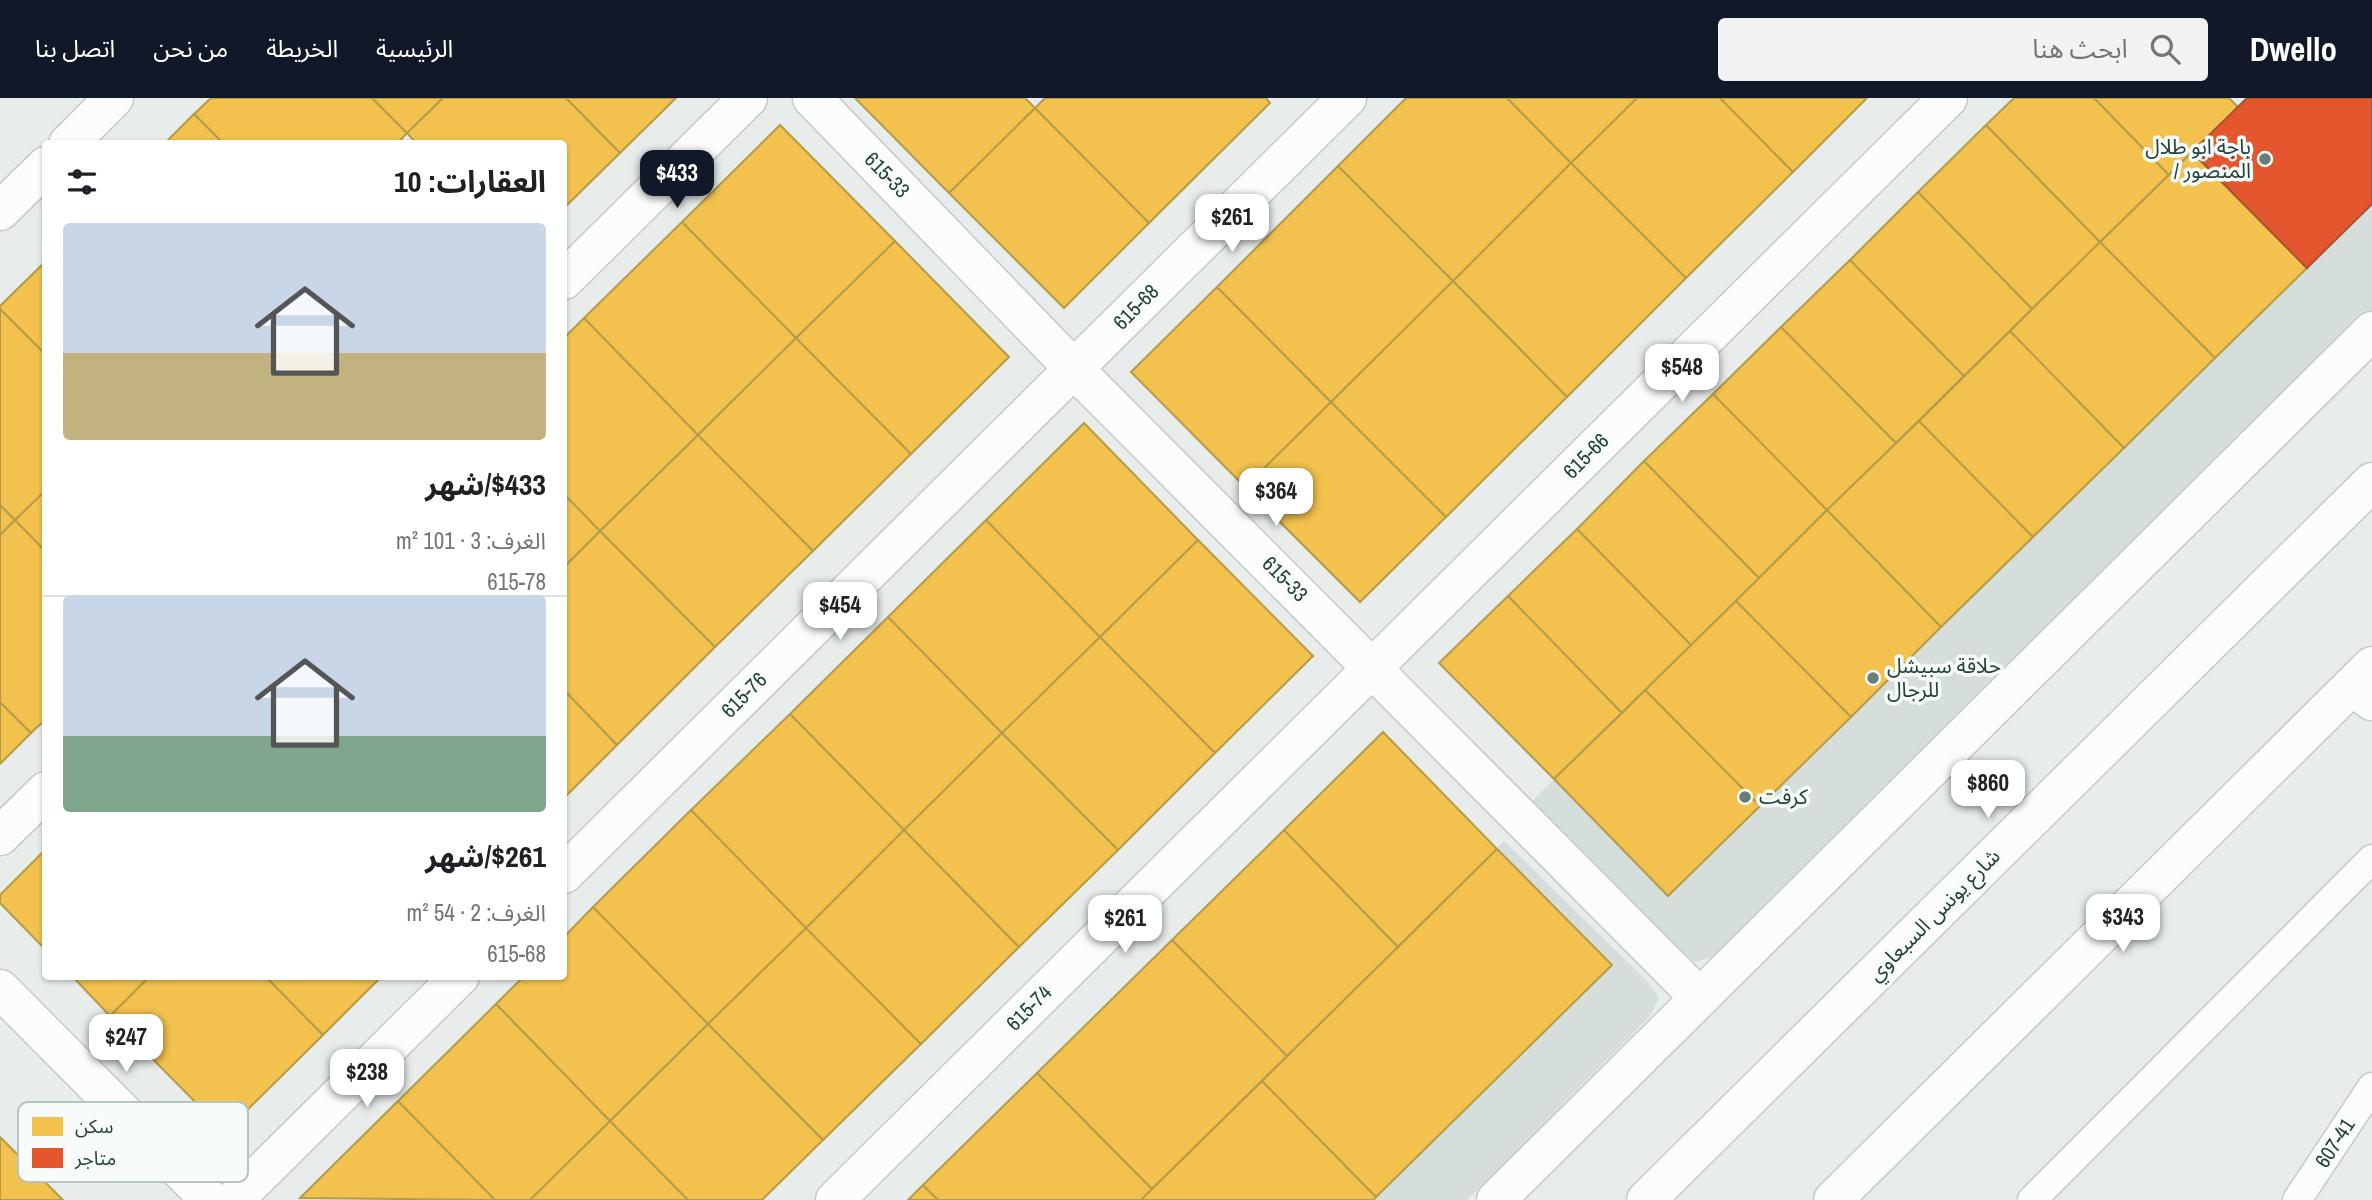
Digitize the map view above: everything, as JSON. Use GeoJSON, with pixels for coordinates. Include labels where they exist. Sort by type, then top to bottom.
{"type":"FeatureCollection","features":[{"type":"Feature","properties":{"kind":"street"},"geometry":{"type":"LineString","coordinates":[[72,140],[114,98]]}},
{"type":"Feature","properties":{"kind":"street"},"geometry":{"type":"LineString","coordinates":[[567,277],[748,98]]}},
{"type":"Feature","properties":{"kind":"street","name":"615-33"},"geometry":{"type":"LineString","coordinates":[[812,98],[1074,369],[1700,998]]}},
{"type":"Feature","properties":{"kind":"street","name":"615-68"},"geometry":{"type":"LineString","coordinates":[[1074,369],[1347,98]]}},
{"type":"Feature","properties":{"kind":"street","name":"615-66"},"geometry":{"type":"LineString","coordinates":[[1373,667],[1948,98]]}},
{"type":"Feature","properties":{"kind":"street"},"geometry":{"type":"LineString","coordinates":[[0,211],[42,170]]}},
{"type":"Feature","properties":{"kind":"street"},"geometry":{"type":"LineString","coordinates":[[1496,1200],[2372,331]]}},
{"type":"Feature","properties":{"kind":"street","name":"615-76"},"geometry":{"type":"LineString","coordinates":[[567,871],[1074,369]]}},
{"type":"Feature","properties":{"kind":"street","name":"شارع يونس السبعاوي"},"geometry":{"type":"LineString","coordinates":[[1646,1200],[2372,482]]}},
{"type":"Feature","properties":{"kind":"street","name":"615-74"},"geometry":{"type":"LineString","coordinates":[[835,1200],[1373,667]]}},
{"type":"Feature","properties":{"kind":"street"},"geometry":{"type":"LineString","coordinates":[[1833,1200],[2365,685]]}},
{"type":"Feature","properties":{"kind":"street"},"geometry":{"type":"LineString","coordinates":[[0,836],[42,795]]}},
{"type":"Feature","properties":{"kind":"street"},"geometry":{"type":"LineString","coordinates":[[234,1200],[456,980]]}},
{"type":"Feature","properties":{"kind":"street"},"geometry":{"type":"LineString","coordinates":[[0,989],[112,1102]]}},
{"type":"Feature","properties":{"kind":"street"},"geometry":{"type":"LineString","coordinates":[[192,1182],[210,1200]]}},
{"type":"Feature","properties":{"kind":"lane"},"geometry":{"type":"LineString","coordinates":[[2032,1200],[2372,859]]}},
{"type":"Feature","properties":{"kind":"lane","name":"607-41"},"geometry":{"type":"LineString","coordinates":[[2297,1200],[2372,1087]]}},
{"type":"Feature","properties":{"kind":"shaded area"},"geometry":{"type":"Polygon","coordinates":[[[2247,98],[2372,98],[2372,310],[1721,954],[1695,962],[1674,945],[1532,801],[2247,98]]]}},
{"type":"Feature","properties":{"kind":"shaded area"},"geometry":{"type":"Polygon","coordinates":[[[1504,841],[1647,981],[1659,997],[1651,1015],[1467,1200],[1141,1200],[1504,841]]]}},
{"type":"Feature","properties":{"kind":"building: سكن"},"geometry":{"type":"Polygon","coordinates":[[[211,98],[372,98],[407,133],[401,140],[220,140],[194,114],[211,98]]]}},
{"type":"Feature","properties":{"kind":"building: سكن"},"geometry":{"type":"Polygon","coordinates":[[[372,98],[443,98],[407,133],[372,98]]]}},
{"type":"Feature","properties":{"kind":"building: سكن"},"geometry":{"type":"Polygon","coordinates":[[[443,98],[566,98],[620,153],[567,205],[567,140],[413,140],[407,133],[443,98]]]}},
{"type":"Feature","properties":{"kind":"building: سكن"},"geometry":{"type":"Polygon","coordinates":[[[566,98],[676,98],[620,153],[566,98]]]}},
{"type":"Feature","properties":{"kind":"building: سكن"},"geometry":{"type":"Polygon","coordinates":[[[855,98],[1025,98],[1035,108],[949,193],[855,98]]]}},
{"type":"Feature","properties":{"kind":"building: سكن"},"geometry":{"type":"Polygon","coordinates":[[[1045,98],[1266,98],[1270,103],[1149,223],[1035,108],[1045,98]]]}},
{"type":"Feature","properties":{"kind":"building: سكن"},"geometry":{"type":"Polygon","coordinates":[[[1406,98],[1507,98],[1571,163],[1453,281],[1338,166],[1406,98]]]}},
{"type":"Feature","properties":{"kind":"building: سكن"},"geometry":{"type":"Polygon","coordinates":[[[1507,98],[1637,98],[1571,163],[1507,98]]]}},
{"type":"Feature","properties":{"kind":"building: سكن"},"geometry":{"type":"Polygon","coordinates":[[[1637,98],[1720,98],[1793,172],[1686,278],[1571,163],[1637,98]]]}},
{"type":"Feature","properties":{"kind":"building: سكن"},"geometry":{"type":"Polygon","coordinates":[[[1720,98],[1867,98],[1793,172],[1720,98]]]}},
{"type":"Feature","properties":{"kind":"building: سكن"},"geometry":{"type":"Polygon","coordinates":[[[2014,98],[2094,98],[2169,175],[2100,242],[1986,125],[2014,98]]]}},
{"type":"Feature","properties":{"kind":"building: سكن"},"geometry":{"type":"Polygon","coordinates":[[[2094,98],[2229,98],[2238,107],[2169,175],[2094,98]]]}},
{"type":"Feature","properties":{"kind":"building: سكن"},"geometry":{"type":"Polygon","coordinates":[[[1035,108],[1149,223],[1064,308],[949,193],[1035,108]]]}},
{"type":"Feature","properties":{"kind":"building: سكن"},"geometry":{"type":"Polygon","coordinates":[[[194,114],[220,140],[168,140],[194,114]]]}},
{"type":"Feature","properties":{"kind":"building: سكن"},"geometry":{"type":"Polygon","coordinates":[[[780,125],[895,241],[796,338],[682,222],[780,125]]]}},
{"type":"Feature","properties":{"kind":"building: سكن"},"geometry":{"type":"Polygon","coordinates":[[[1986,125],[2100,242],[2032,309],[1918,192],[1986,125]]]}},
{"type":"Feature","properties":{"kind":"building: سكن"},"geometry":{"type":"Polygon","coordinates":[[[2192,152],[2307,268],[2215,358],[2100,242],[2192,152]]]}},
{"type":"Feature","properties":{"kind":"building: سكن"},"geometry":{"type":"Polygon","coordinates":[[[1571,163],[1686,278],[1567,397],[1453,281],[1571,163]]]}},
{"type":"Feature","properties":{"kind":"building: سكن"},"geometry":{"type":"Polygon","coordinates":[[[1338,166],[1453,281],[1331,402],[1217,287],[1338,166]]]}},
{"type":"Feature","properties":{"kind":"building: سكن"},"geometry":{"type":"Polygon","coordinates":[[[1918,192],[2032,309],[1964,376],[1850,260],[1918,192]]]}},
{"type":"Feature","properties":{"kind":"building: سكن"},"geometry":{"type":"Polygon","coordinates":[[[682,222],[796,338],[698,435],[584,318],[682,222]]]}},
{"type":"Feature","properties":{"kind":"building: سكن"},"geometry":{"type":"Polygon","coordinates":[[[895,241],[1009,357],[911,454],[796,338],[895,241]]]}},
{"type":"Feature","properties":{"kind":"building: سكن"},"geometry":{"type":"Polygon","coordinates":[[[2100,242],[2215,358],[2124,448],[2010,331],[2100,242]]]}},
{"type":"Feature","properties":{"kind":"building: سكن"},"geometry":{"type":"Polygon","coordinates":[[[1850,260],[1964,376],[1896,443],[1781,327],[1850,260]]]}},
{"type":"Feature","properties":{"kind":"building: سكن"},"geometry":{"type":"Polygon","coordinates":[[[42,265],[42,351],[0,309],[42,265]]]}},
{"type":"Feature","properties":{"kind":"building: سكن"},"geometry":{"type":"Polygon","coordinates":[[[1453,281],[1567,397],[1446,517],[1331,402],[1453,281]]]}},
{"type":"Feature","properties":{"kind":"building: سكن"},"geometry":{"type":"Polygon","coordinates":[[[1217,287],[1331,402],[1245,487],[1131,372],[1217,287]]]}},
{"type":"Feature","properties":{"kind":"building: سكن"},"geometry":{"type":"Polygon","coordinates":[[[0,309],[42,351],[42,494],[15,520],[0,505],[0,309]]]}},
{"type":"Feature","properties":{"kind":"building: سكن"},"geometry":{"type":"Polygon","coordinates":[[[584,318],[698,435],[600,531],[567,497],[567,335],[584,318]]]}},
{"type":"Feature","properties":{"kind":"building: سكن"},"geometry":{"type":"Polygon","coordinates":[[[1781,327],[1896,443],[1827,510],[1713,394],[1781,327]]]}},
{"type":"Feature","properties":{"kind":"building: سكن"},"geometry":{"type":"Polygon","coordinates":[[[2010,331],[2124,448],[2033,537],[1919,421],[2010,331]]]}},
{"type":"Feature","properties":{"kind":"building: سكن"},"geometry":{"type":"Polygon","coordinates":[[[796,338],[911,454],[813,551],[698,435],[796,338]]]}},
{"type":"Feature","properties":{"kind":"building: سكن"},"geometry":{"type":"Polygon","coordinates":[[[1713,394],[1827,510],[1759,578],[1644,461],[1713,394]]]}},
{"type":"Feature","properties":{"kind":"building: سكن"},"geometry":{"type":"Polygon","coordinates":[[[1331,402],[1446,517],[1360,602],[1245,487],[1331,402]]]}},
{"type":"Feature","properties":{"kind":"building: سكن"},"geometry":{"type":"Polygon","coordinates":[[[1919,421],[2033,537],[1941,627],[1827,510],[1919,421]]]}},
{"type":"Feature","properties":{"kind":"building: سكن"},"geometry":{"type":"Polygon","coordinates":[[[1084,423],[1198,540],[1100,637],[986,520],[1084,423]]]}},
{"type":"Feature","properties":{"kind":"building: سكن"},"geometry":{"type":"Polygon","coordinates":[[[698,435],[813,551],[715,647],[600,531],[698,435]]]}},
{"type":"Feature","properties":{"kind":"building: سكن"},"geometry":{"type":"Polygon","coordinates":[[[1644,461],[1759,578],[1691,645],[1577,529],[1644,461]]]}},
{"type":"Feature","properties":{"kind":"building: سكن"},"geometry":{"type":"Polygon","coordinates":[[[42,494],[42,548],[15,520],[42,494]]]}},
{"type":"Feature","properties":{"kind":"building: سكن"},"geometry":{"type":"Polygon","coordinates":[[[567,497],[600,531],[567,564],[567,497]]]}},
{"type":"Feature","properties":{"kind":"building: سكن"},"geometry":{"type":"Polygon","coordinates":[[[0,505],[15,520],[0,535],[0,505]]]}},
{"type":"Feature","properties":{"kind":"building: سكن"},"geometry":{"type":"Polygon","coordinates":[[[1827,510],[1941,627],[1851,717],[1736,601],[1827,510]]]}},
{"type":"Feature","properties":{"kind":"building: سكن"},"geometry":{"type":"Polygon","coordinates":[[[15,520],[42,548],[42,723],[31,733],[0,702],[0,535],[15,520]]]}},
{"type":"Feature","properties":{"kind":"building: سكن"},"geometry":{"type":"Polygon","coordinates":[[[986,520],[1100,637],[1002,733],[888,617],[986,520]]]}},
{"type":"Feature","properties":{"kind":"building: سكن"},"geometry":{"type":"Polygon","coordinates":[[[1577,529],[1691,645],[1622,713],[1508,596],[1577,529]]]}},
{"type":"Feature","properties":{"kind":"building: سكن"},"geometry":{"type":"Polygon","coordinates":[[[600,531],[715,647],[617,745],[567,693],[567,564],[600,531]]]}},
{"type":"Feature","properties":{"kind":"building: سكن"},"geometry":{"type":"Polygon","coordinates":[[[1198,540],[1313,656],[1215,753],[1100,637],[1198,540]]]}},
{"type":"Feature","properties":{"kind":"building: سكن"},"geometry":{"type":"Polygon","coordinates":[[[1508,596],[1622,713],[1554,779],[1439,663],[1508,596]]]}},
{"type":"Feature","properties":{"kind":"building: سكن"},"geometry":{"type":"Polygon","coordinates":[[[1736,601],[1851,717],[1760,806],[1645,690],[1736,601]]]}},
{"type":"Feature","properties":{"kind":"building: سكن"},"geometry":{"type":"Polygon","coordinates":[[[888,617],[1002,733],[904,830],[790,714],[888,617]]]}},
{"type":"Feature","properties":{"kind":"building: سكن"},"geometry":{"type":"Polygon","coordinates":[[[1100,637],[1215,753],[1118,850],[1002,733],[1100,637]]]}},
{"type":"Feature","properties":{"kind":"building: سكن"},"geometry":{"type":"Polygon","coordinates":[[[1645,690],[1760,806],[1668,896],[1554,779],[1645,690]]]}},
{"type":"Feature","properties":{"kind":"building: سكن"},"geometry":{"type":"Polygon","coordinates":[[[567,693],[617,745],[567,795],[567,693]]]}},
{"type":"Feature","properties":{"kind":"building: سكن"},"geometry":{"type":"Polygon","coordinates":[[[0,702],[31,733],[0,764],[0,702]]]}},
{"type":"Feature","properties":{"kind":"building: سكن"},"geometry":{"type":"Polygon","coordinates":[[[790,714],[904,830],[806,928],[691,810],[790,714]]]}},
{"type":"Feature","properties":{"kind":"building: سكن"},"geometry":{"type":"Polygon","coordinates":[[[1383,732],[1497,849],[1398,947],[1284,830],[1383,732]]]}},
{"type":"Feature","properties":{"kind":"building: سكن"},"geometry":{"type":"Polygon","coordinates":[[[1002,733],[1118,850],[1019,947],[904,830],[1002,733]]]}},
{"type":"Feature","properties":{"kind":"building: سكن"},"geometry":{"type":"Polygon","coordinates":[[[691,810],[806,928],[708,1024],[593,907],[691,810]]]}},
{"type":"Feature","properties":{"kind":"building: سكن"},"geometry":{"type":"Polygon","coordinates":[[[904,830],[1019,947],[921,1044],[806,928],[904,830]]]}},
{"type":"Feature","properties":{"kind":"building: سكن"},"geometry":{"type":"Polygon","coordinates":[[[1284,830],[1398,947],[1287,1056],[1172,940],[1284,830]]]}},
{"type":"Feature","properties":{"kind":"building: سكن"},"geometry":{"type":"Polygon","coordinates":[[[1497,849],[1612,965],[1376,1197],[1262,1081],[1497,849]]]}},
{"type":"Feature","properties":{"kind":"building: سكن"},"geometry":{"type":"Polygon","coordinates":[[[42,853],[42,946],[0,903],[0,895],[42,853]]]}},
{"type":"Feature","properties":{"kind":"building: سكن"},"geometry":{"type":"Polygon","coordinates":[[[593,907],[708,1024],[610,1121],[496,1004],[520,980],[567,980],[567,934],[593,907]]]}},
{"type":"Feature","properties":{"kind":"building: سكن"},"geometry":{"type":"Polygon","coordinates":[[[806,928],[921,1044],[823,1140],[708,1024],[806,928]]]}},
{"type":"Feature","properties":{"kind":"building: سكن"},"geometry":{"type":"Polygon","coordinates":[[[1172,940],[1287,1056],[1152,1189],[1037,1073],[1172,940]]]}},
{"type":"Feature","properties":{"kind":"building: سكن"},"geometry":{"type":"Polygon","coordinates":[[[76,980],[146,980],[110,1016],[76,980]]]}},
{"type":"Feature","properties":{"kind":"building: سكن"},"geometry":{"type":"Polygon","coordinates":[[[146,980],[269,980],[323,1035],[248,1109],[248,1102],[195,1102],[110,1016],[146,980]]]}},
{"type":"Feature","properties":{"kind":"building: سكن"},"geometry":{"type":"Polygon","coordinates":[[[269,980],[378,980],[323,1035],[269,980]]]}},
{"type":"Feature","properties":{"kind":"building: سكن"},"geometry":{"type":"Polygon","coordinates":[[[496,1004],[610,1121],[530,1200],[495,1200],[398,1101],[496,1004]]]}},
{"type":"Feature","properties":{"kind":"building: سكن"},"geometry":{"type":"Polygon","coordinates":[[[708,1024],[823,1140],[762,1200],[688,1200],[610,1121],[708,1024]]]}},
{"type":"Feature","properties":{"kind":"building: سكن"},"geometry":{"type":"Polygon","coordinates":[[[1037,1073],[1152,1189],[1141,1200],[938,1200],[923,1185],[1037,1073]]]}},
{"type":"Feature","properties":{"kind":"building: سكن"},"geometry":{"type":"Polygon","coordinates":[[[1262,1081],[1376,1197],[1374,1200],[1141,1200],[1262,1081]]]}},
{"type":"Feature","properties":{"kind":"building: سكن"},"geometry":{"type":"Polygon","coordinates":[[[398,1101],[495,1200],[300,1198],[398,1101]]]}},
{"type":"Feature","properties":{"kind":"building: سكن"},"geometry":{"type":"Polygon","coordinates":[[[610,1121],[688,1200],[530,1200],[610,1121]]]}},
{"type":"Feature","properties":{"kind":"building: سكن"},"geometry":{"type":"Polygon","coordinates":[[[0,1137],[18,1155],[18,1182],[45,1182],[63,1200],[0,1200],[0,1137]]]}},
{"type":"Feature","properties":{"kind":"building: سكن"},"geometry":{"type":"Polygon","coordinates":[[[923,1185],[938,1200],[908,1200],[923,1185]]]}},
{"type":"Feature","properties":{"kind":"building: متاجر"},"geometry":{"type":"Polygon","coordinates":[[[2247,98],[2372,98],[2372,204],[2307,268],[2192,152],[2247,98]]]}},
{"type":"Feature","properties":{"kind":"place","name":"باجة ابو طلال / المنصور"},"geometry":{"type":"Point","coordinates":[2265,159]}},
{"type":"Feature","properties":{"kind":"place","name":"حلاقة سبيشل للرجال"},"geometry":{"type":"Point","coordinates":[1873,678]}},
{"type":"Feature","properties":{"kind":"place","name":"كرفت"},"geometry":{"type":"Point","coordinates":[1745,797]}}]}
